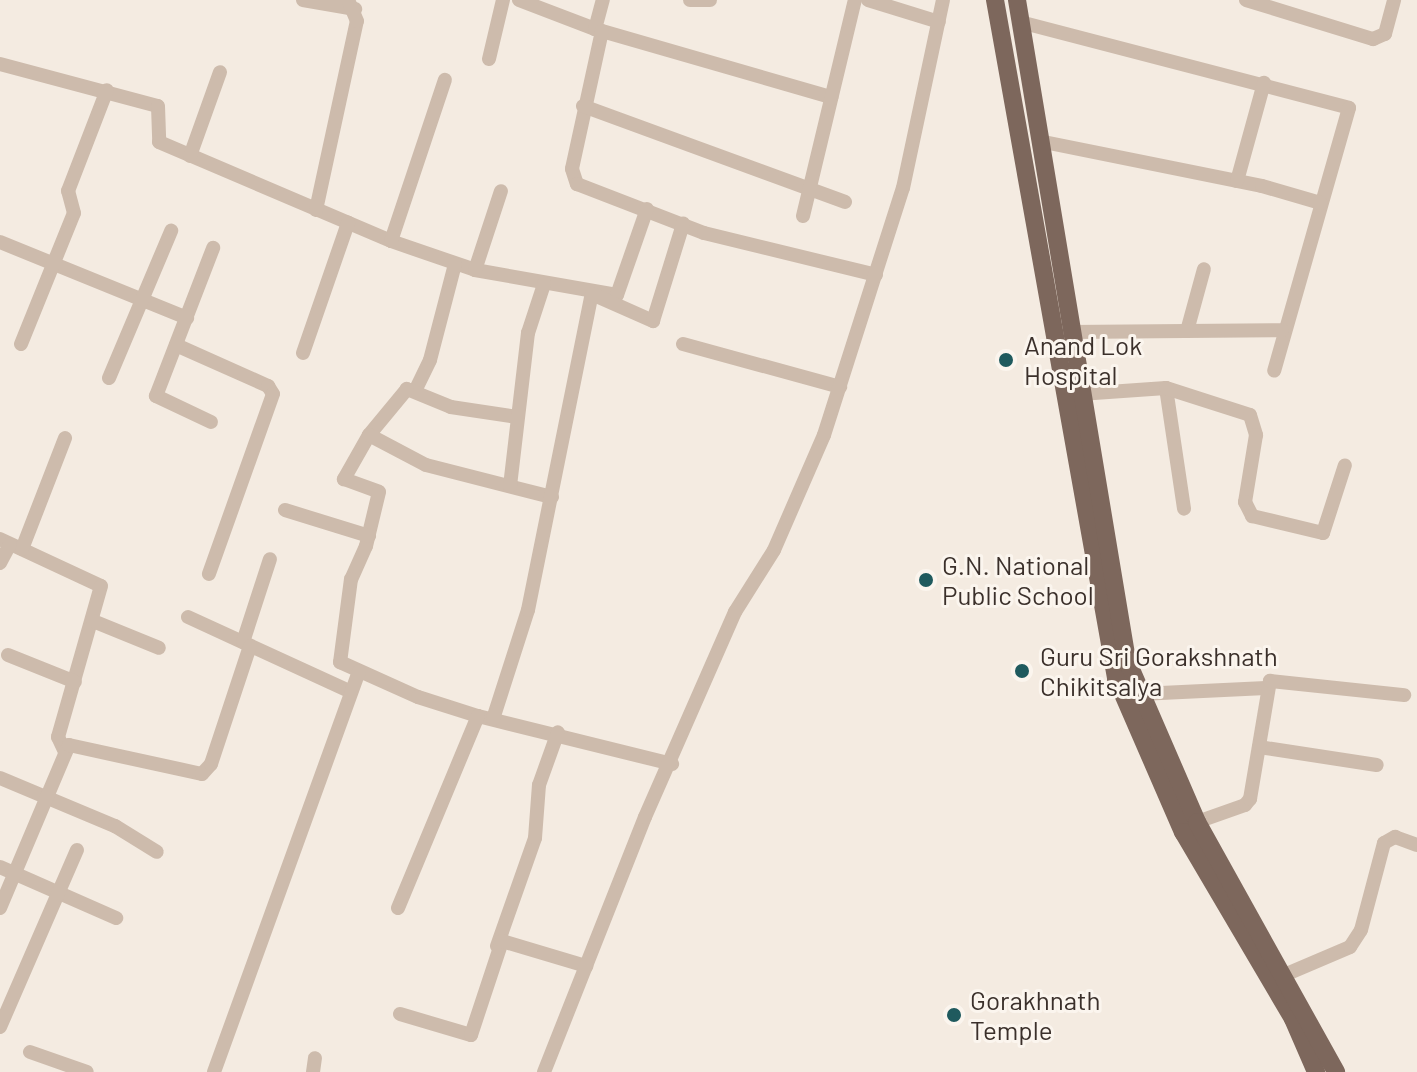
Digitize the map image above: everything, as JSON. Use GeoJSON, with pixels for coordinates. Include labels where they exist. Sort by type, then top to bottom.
{"type":"FeatureCollection","features":[{"type":"Feature","properties":{"kind":"main road"},"geometry":{"type":"LineString","coordinates":[[995,0],[1116,678],[1183,832],[1293,1019],[1316,1072]]}},
{"type":"Feature","properties":{"kind":"main road"},"geometry":{"type":"LineString","coordinates":[[1017,0],[1080,394],[1127,660],[1197,822],[1336,1072]]}},
{"type":"Feature","properties":{"kind":"street"},"geometry":{"type":"LineString","coordinates":[[303,0],[351,5],[357,21],[316,210]]}},
{"type":"Feature","properties":{"kind":"street"},"geometry":{"type":"LineString","coordinates":[[489,59],[503,0]]}},
{"type":"Feature","properties":{"kind":"street"},"geometry":{"type":"LineString","coordinates":[[519,0],[599,30],[831,97]]}},
{"type":"Feature","properties":{"kind":"street"},"geometry":{"type":"LineString","coordinates":[[603,0],[572,169],[577,184],[683,224],[876,275]]}},
{"type":"Feature","properties":{"kind":"street"},"geometry":{"type":"LineString","coordinates":[[690,0],[710,0]]}},
{"type":"Feature","properties":{"kind":"street"},"geometry":{"type":"LineString","coordinates":[[803,216],[855,0]]}},
{"type":"Feature","properties":{"kind":"street"},"geometry":{"type":"LineString","coordinates":[[868,0],[939,22]]}},
{"type":"Feature","properties":{"kind":"street"},"geometry":{"type":"LineString","coordinates":[[544,1072],[645,817],[672,764],[735,612],[774,550],[840,387],[903,188],[943,0]]}},
{"type":"Feature","properties":{"kind":"street"},"geometry":{"type":"LineString","coordinates":[[1246,0],[1373,39],[1385,34],[1394,0]]}},
{"type":"Feature","properties":{"kind":"street"},"geometry":{"type":"LineString","coordinates":[[1020,22],[1264,83],[1349,108],[1282,330],[1274,371]]}},
{"type":"Feature","properties":{"kind":"street"},"geometry":{"type":"LineString","coordinates":[[0,64],[158,106],[159,142],[391,241],[475,270],[592,294],[617,295],[647,209]]}},
{"type":"Feature","properties":{"kind":"street"},"geometry":{"type":"LineString","coordinates":[[190,156],[220,72]]}},
{"type":"Feature","properties":{"kind":"street"},"geometry":{"type":"LineString","coordinates":[[391,241],[445,80]]}},
{"type":"Feature","properties":{"kind":"street"},"geometry":{"type":"LineString","coordinates":[[1237,181],[1264,83]]}},
{"type":"Feature","properties":{"kind":"street"},"geometry":{"type":"LineString","coordinates":[[21,344],[74,213],[68,191],[107,90]]}},
{"type":"Feature","properties":{"kind":"street"},"geometry":{"type":"LineString","coordinates":[[583,106],[845,202]]}},
{"type":"Feature","properties":{"kind":"street"},"geometry":{"type":"LineString","coordinates":[[1039,141],[1237,181],[1321,203]]}},
{"type":"Feature","properties":{"kind":"street"},"geometry":{"type":"LineString","coordinates":[[475,270],[501,191]]}},
{"type":"Feature","properties":{"kind":"street"},"geometry":{"type":"LineString","coordinates":[[303,353],[348,223]]}},
{"type":"Feature","properties":{"kind":"street"},"geometry":{"type":"LineString","coordinates":[[592,294],[653,321],[683,224]]}},
{"type":"Feature","properties":{"kind":"street"},"geometry":{"type":"LineString","coordinates":[[109,378],[171,231]]}},
{"type":"Feature","properties":{"kind":"street"},"geometry":{"type":"LineString","coordinates":[[0,242],[187,318]]}},
{"type":"Feature","properties":{"kind":"street"},"geometry":{"type":"LineString","coordinates":[[211,422],[157,399],[213,248]]}},
{"type":"Feature","properties":{"kind":"street"},"geometry":{"type":"LineString","coordinates":[[415,391],[430,360],[455,264]]}},
{"type":"Feature","properties":{"kind":"street"},"geometry":{"type":"LineString","coordinates":[[1187,331],[1204,269]]}},
{"type":"Feature","properties":{"kind":"street"},"geometry":{"type":"LineString","coordinates":[[510,486],[528,333],[544,284]]}},
{"type":"Feature","properties":{"kind":"street"},"geometry":{"type":"LineString","coordinates":[[398,908],[486,718],[523,629],[592,294]]}},
{"type":"Feature","properties":{"kind":"street"},"geometry":{"type":"LineString","coordinates":[[1070,332],[1282,330]]}},
{"type":"Feature","properties":{"kind":"street"},"geometry":{"type":"LineString","coordinates":[[683,344],[840,387]]}},
{"type":"Feature","properties":{"kind":"street"},"geometry":{"type":"LineString","coordinates":[[176,345],[268,386],[273,394],[209,574]]}},
{"type":"Feature","properties":{"kind":"street"},"geometry":{"type":"LineString","coordinates":[[1080,394],[1166,388],[1250,415],[1256,435],[1245,502],[1252,516],[1323,533],[1345,465]]}},
{"type":"Feature","properties":{"kind":"street"},"geometry":{"type":"LineString","coordinates":[[1166,388],[1184,509]]}},
{"type":"Feature","properties":{"kind":"street"},"geometry":{"type":"LineString","coordinates":[[517,417],[451,407],[415,391],[403,392],[369,435],[344,479],[379,492],[369,536],[351,579],[339,651],[340,662],[486,718],[558,732],[672,764]]}},
{"type":"Feature","properties":{"kind":"street"},"geometry":{"type":"LineString","coordinates":[[369,435],[413,460],[552,497]]}},
{"type":"Feature","properties":{"kind":"street"},"geometry":{"type":"LineString","coordinates":[[0,563],[65,438]]}},
{"type":"Feature","properties":{"kind":"street"},"geometry":{"type":"LineString","coordinates":[[285,510],[369,536]]}},
{"type":"Feature","properties":{"kind":"street"},"geometry":{"type":"LineString","coordinates":[[11,544],[98,582],[102,592],[58,737],[65,752]]}},
{"type":"Feature","properties":{"kind":"street"},"geometry":{"type":"LineString","coordinates":[[0,908],[65,752],[74,745],[202,774],[211,764],[270,559]]}},
{"type":"Feature","properties":{"kind":"street"},"geometry":{"type":"LineString","coordinates":[[188,617],[349,691]]}},
{"type":"Feature","properties":{"kind":"street"},"geometry":{"type":"LineString","coordinates":[[93,621],[159,648]]}},
{"type":"Feature","properties":{"kind":"street"},"geometry":{"type":"LineString","coordinates":[[8,655],[75,682]]}},
{"type":"Feature","properties":{"kind":"street"},"geometry":{"type":"LineString","coordinates":[[214,1072],[349,691],[359,671]]}},
{"type":"Feature","properties":{"kind":"street"},"geometry":{"type":"LineString","coordinates":[[1197,822],[1245,805],[1254,787],[1266,688],[1275,678],[1404,695]]}},
{"type":"Feature","properties":{"kind":"street"},"geometry":{"type":"LineString","coordinates":[[1140,694],[1266,688]]}},
{"type":"Feature","properties":{"kind":"street"},"geometry":{"type":"LineString","coordinates":[[400,1014],[471,1035],[497,946],[535,838],[539,785],[558,732]]}},
{"type":"Feature","properties":{"kind":"street"},"geometry":{"type":"LineString","coordinates":[[1259,747],[1377,765]]}},
{"type":"Feature","properties":{"kind":"street"},"geometry":{"type":"LineString","coordinates":[[0,778],[115,826],[157,852]]}},
{"type":"Feature","properties":{"kind":"street"},"geometry":{"type":"LineString","coordinates":[[1282,976],[1350,947],[1361,930],[1384,843],[1395,837],[1417,845]]}},
{"type":"Feature","properties":{"kind":"street"},"geometry":{"type":"LineString","coordinates":[[0,1027],[77,850]]}},
{"type":"Feature","properties":{"kind":"street"},"geometry":{"type":"LineString","coordinates":[[0,867],[116,918]]}},
{"type":"Feature","properties":{"kind":"street"},"geometry":{"type":"LineString","coordinates":[[497,946],[507,941],[586,966]]}},
{"type":"Feature","properties":{"kind":"street"},"geometry":{"type":"LineString","coordinates":[[30,1052],[87,1072]]}},
{"type":"Feature","properties":{"kind":"place","name":"Anand Lok Hospital"},"geometry":{"type":"Point","coordinates":[1006,360]}},
{"type":"Feature","properties":{"kind":"place","name":"G.N. National Public School"},"geometry":{"type":"Point","coordinates":[926,580]}},
{"type":"Feature","properties":{"kind":"place","name":"Guru Sri Gorakshnath Chikitsalya"},"geometry":{"type":"Point","coordinates":[1022,671]}},
{"type":"Feature","properties":{"kind":"place","name":"Gorakhnath Temple"},"geometry":{"type":"Point","coordinates":[954,1015]}}]}
